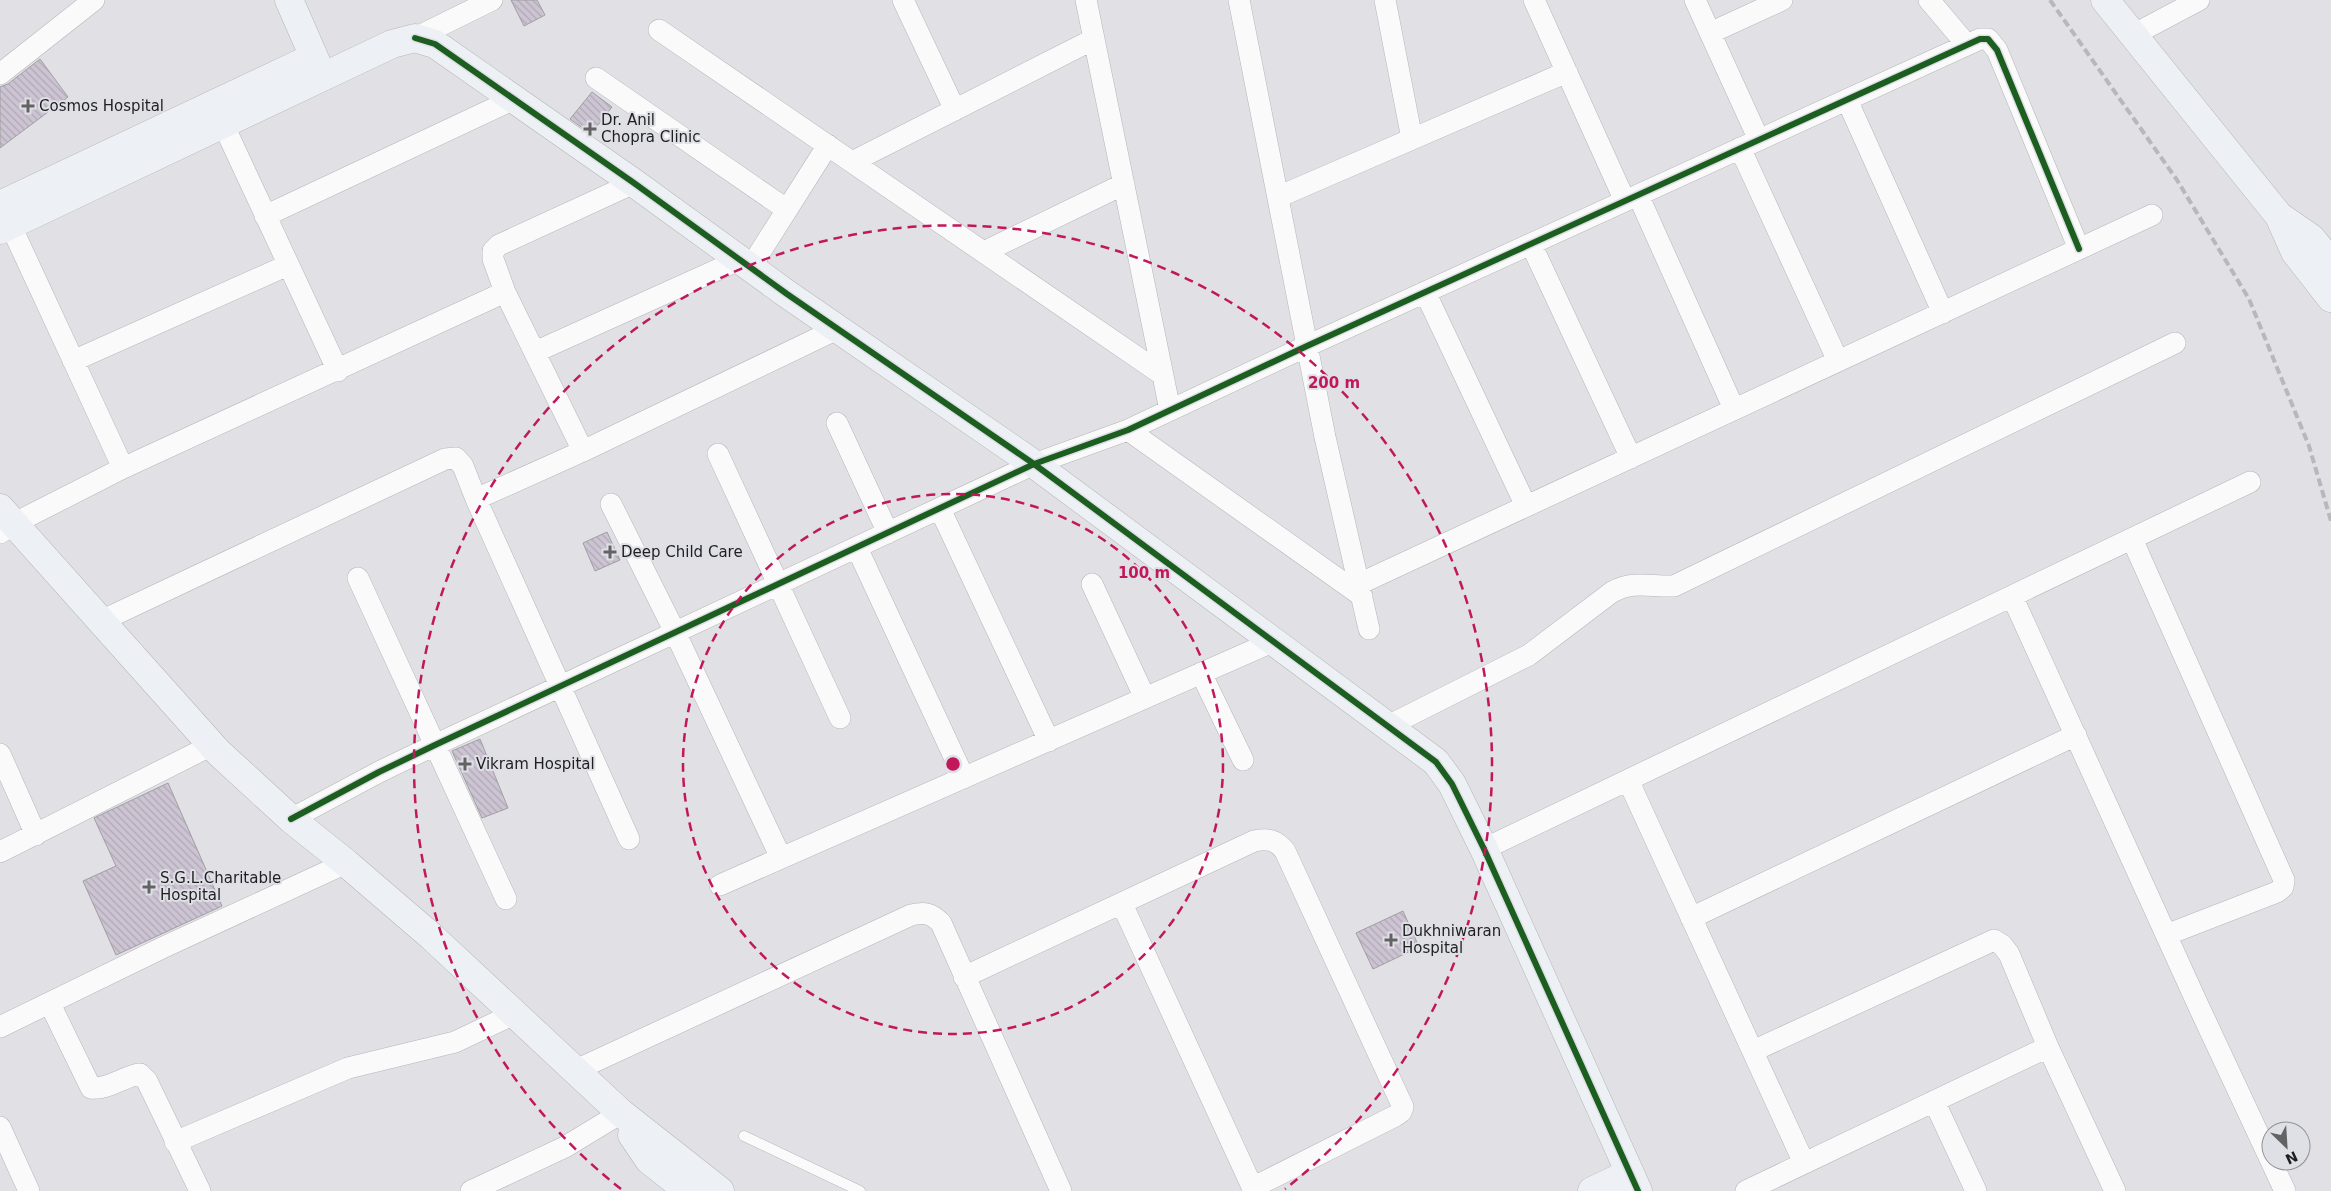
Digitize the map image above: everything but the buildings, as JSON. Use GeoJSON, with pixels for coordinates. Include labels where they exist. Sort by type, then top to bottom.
{"type":"FeatureCollection","features":[{"type":"Feature","properties":{"kind":"street"},"geometry":{"type":"LineString","coordinates":[[0,74],[94,0]]}},
{"type":"Feature","properties":{"kind":"street"},"geometry":{"type":"LineString","coordinates":[[289,0],[319,67]]}},
{"type":"Feature","properties":{"kind":"street"},"geometry":{"type":"LineString","coordinates":[[123,468],[4,220],[172,136],[319,67],[415,38],[492,0]]}},
{"type":"Feature","properties":{"kind":"street"},"geometry":{"type":"LineString","coordinates":[[903,0],[955,110]]}},
{"type":"Feature","properties":{"kind":"street"},"geometry":{"type":"LineString","coordinates":[[1086,0],[1170,410]]}},
{"type":"Feature","properties":{"kind":"street"},"geometry":{"type":"LineString","coordinates":[[1239,0],[1325,437],[1369,629]]}},
{"type":"Feature","properties":{"kind":"street"},"geometry":{"type":"LineString","coordinates":[[1385,0],[1412,139]]}},
{"type":"Feature","properties":{"kind":"street"},"geometry":{"type":"LineString","coordinates":[[1534,0],[1567,72],[1632,198],[1734,409]]}},
{"type":"Feature","properties":{"kind":"street"},"geometry":{"type":"LineString","coordinates":[[1696,0],[1710,32],[1749,144],[1838,361]]}},
{"type":"Feature","properties":{"kind":"street"},"geometry":{"type":"LineString","coordinates":[[1710,32],[1782,0]]}},
{"type":"Feature","properties":{"kind":"street"},"geometry":{"type":"LineString","coordinates":[[1929,0],[1967,45]]}},
{"type":"Feature","properties":{"kind":"street"},"geometry":{"type":"LineString","coordinates":[[2104,0],[2279,216],[2295,252],[2331,298]]}},
{"type":"Feature","properties":{"kind":"street"},"geometry":{"type":"LineString","coordinates":[[2133,35],[2199,0]]}},
{"type":"Feature","properties":{"kind":"street"},"geometry":{"type":"LineString","coordinates":[[659,30],[1162,375]]}},
{"type":"Feature","properties":{"kind":"street"},"geometry":{"type":"LineString","coordinates":[[415,38],[435,44],[512,100],[634,183],[744,264],[1034,464],[1436,762],[1452,784],[1484,849],[1634,1182],[1592,1191]]}},
{"type":"Feature","properties":{"kind":"street"},"geometry":{"type":"LineString","coordinates":[[852,162],[1094,39]]}},
{"type":"Feature","properties":{"kind":"street"},"geometry":{"type":"LineString","coordinates":[[291,819],[379,772],[435,745],[1034,464],[1128,430],[1424,292],[1980,39],[1993,43],[2079,250]]}},
{"type":"Feature","properties":{"kind":"street"},"geometry":{"type":"LineString","coordinates":[[172,136],[223,124],[319,67]]}},
{"type":"Feature","properties":{"kind":"street"},"geometry":{"type":"LineString","coordinates":[[1278,197],[1567,72]]}},
{"type":"Feature","properties":{"kind":"street"},"geometry":{"type":"LineString","coordinates":[[596,78],[786,209]]}},
{"type":"Feature","properties":{"kind":"street"},"geometry":{"type":"LineString","coordinates":[[265,216],[512,100]]}},
{"type":"Feature","properties":{"kind":"street"},"geometry":{"type":"LineString","coordinates":[[1847,100],[1943,312]]}},
{"type":"Feature","properties":{"kind":"street"},"geometry":{"type":"LineString","coordinates":[[223,124],[338,370]]}},
{"type":"Feature","properties":{"kind":"street"},"geometry":{"type":"LineString","coordinates":[[535,352],[744,264],[786,209],[828,145]]}},
{"type":"Feature","properties":{"kind":"street"},"geometry":{"type":"LineString","coordinates":[[583,451],[505,292],[493,259],[493,251],[499,246],[634,183]]}},
{"type":"Feature","properties":{"kind":"street"},"geometry":{"type":"LineString","coordinates":[[984,252],[1124,184]]}},
{"type":"Feature","properties":{"kind":"street"},"geometry":{"type":"LineString","coordinates":[[1360,590],[1526,506],[2152,216]]}},
{"type":"Feature","properties":{"kind":"street"},"geometry":{"type":"LineString","coordinates":[[2279,216],[2311,238],[2331,262]]}},
{"type":"Feature","properties":{"kind":"street"},"geometry":{"type":"LineString","coordinates":[[1531,244],[1630,458]]}},
{"type":"Feature","properties":{"kind":"street"},"geometry":{"type":"LineString","coordinates":[[73,361],[288,265]]}},
{"type":"Feature","properties":{"kind":"street"},"geometry":{"type":"LineString","coordinates":[[505,292],[4,522],[101,621],[212,745],[291,819],[346,863],[431,936],[621,1113],[720,1191]]}},
{"type":"Feature","properties":{"kind":"street"},"geometry":{"type":"LineString","coordinates":[[1424,292],[1526,506]]}},
{"type":"Feature","properties":{"kind":"street"},"geometry":{"type":"LineString","coordinates":[[476,500],[583,451],[837,329]]}},
{"type":"Feature","properties":{"kind":"street"},"geometry":{"type":"LineString","coordinates":[[1388,726],[1529,655],[1622,586],[1634,584],[1658,587],[1674,586],[2175,342]]}},
{"type":"Feature","properties":{"kind":"street"},"geometry":{"type":"LineString","coordinates":[[837,423],[888,533]]}},
{"type":"Feature","properties":{"kind":"street"},"geometry":{"type":"LineString","coordinates":[[1128,430],[1360,590]]}},
{"type":"Feature","properties":{"kind":"street"},"geometry":{"type":"LineString","coordinates":[[718,454],[840,718]]}},
{"type":"Feature","properties":{"kind":"street"},"geometry":{"type":"LineString","coordinates":[[101,621],[445,459],[456,458],[463,466],[476,500],[629,839]]}},
{"type":"Feature","properties":{"kind":"street"},"geometry":{"type":"LineString","coordinates":[[1484,849],[2250,482]]}},
{"type":"Feature","properties":{"kind":"street"},"geometry":{"type":"LineString","coordinates":[[611,504],[676,632],[781,858]]}},
{"type":"Feature","properties":{"kind":"street"},"geometry":{"type":"LineString","coordinates":[[940,509],[1049,741]]}},
{"type":"Feature","properties":{"kind":"street"},"geometry":{"type":"LineString","coordinates":[[2132,539],[2284,880],[2283,887],[2277,892],[2166,935]]}},
{"type":"Feature","properties":{"kind":"street"},"geometry":{"type":"LineString","coordinates":[[857,548],[964,778]]}},
{"type":"Feature","properties":{"kind":"street"},"geometry":{"type":"LineString","coordinates":[[358,578],[506,899]]}},
{"type":"Feature","properties":{"kind":"street"},"geometry":{"type":"LineString","coordinates":[[1092,584],[1145,698]]}},
{"type":"Feature","properties":{"kind":"street"},"geometry":{"type":"LineString","coordinates":[[2012,596],[2285,1191]]}},
{"type":"Feature","properties":{"kind":"street"},"geometry":{"type":"LineString","coordinates":[[720,885],[1272,642]]}},
{"type":"Feature","properties":{"kind":"street"},"geometry":{"type":"LineString","coordinates":[[1201,673],[1243,760]]}},
{"type":"Feature","properties":{"kind":"street"},"geometry":{"type":"LineString","coordinates":[[1691,918],[2076,735]]}},
{"type":"Feature","properties":{"kind":"street"},"geometry":{"type":"LineString","coordinates":[[0,852],[36,836],[212,745]]}},
{"type":"Feature","properties":{"kind":"street"},"geometry":{"type":"LineString","coordinates":[[0,754],[36,836]]}},
{"type":"Feature","properties":{"kind":"street"},"geometry":{"type":"LineString","coordinates":[[1628,780],[1804,1163]]}},
{"type":"Feature","properties":{"kind":"street"},"geometry":{"type":"LineString","coordinates":[[964,977],[1254,841],[1267,839],[1278,842],[1285,851],[1401,1100],[1403,1107],[1401,1112],[1253,1189],[1122,904]]}},
{"type":"Feature","properties":{"kind":"street"},"geometry":{"type":"LineString","coordinates":[[0,1027],[164,947],[346,863]]}},
{"type":"Feature","properties":{"kind":"street"},"geometry":{"type":"LineString","coordinates":[[574,1071],[902,919],[922,912],[932,915],[941,923],[1061,1191]]}},
{"type":"Feature","properties":{"kind":"street"},"geometry":{"type":"LineString","coordinates":[[1752,1051],[1994,940],[2002,945],[2009,954],[2048,1047],[2115,1191]]}},
{"type":"Feature","properties":{"kind":"street"},"geometry":{"type":"LineString","coordinates":[[50,1004],[91,1088],[98,1089],[131,1075],[140,1074],[147,1081],[200,1191]]}},
{"type":"Feature","properties":{"kind":"street"},"geometry":{"type":"LineString","coordinates":[[175,1142],[348,1068],[455,1042],[514,1014]]}},
{"type":"Feature","properties":{"kind":"street"},"geometry":{"type":"LineString","coordinates":[[1746,1191],[2048,1047]]}},
{"type":"Feature","properties":{"kind":"street"},"geometry":{"type":"LineString","coordinates":[[1934,1101],[1976,1191]]}},
{"type":"Feature","properties":{"kind":"street"},"geometry":{"type":"LineString","coordinates":[[621,1113],[634,1139],[650,1160],[688,1191]]}},
{"type":"Feature","properties":{"kind":"street"},"geometry":{"type":"LineString","coordinates":[[471,1191],[565,1147],[621,1113]]}},
{"type":"Feature","properties":{"kind":"street"},"geometry":{"type":"LineString","coordinates":[[0,1127],[29,1191]]}},
{"type":"Feature","properties":{"kind":"lane"},"geometry":{"type":"LineString","coordinates":[[744,1136],[860,1191]]}},
{"type":"Feature","properties":{"kind":"lane"},"geometry":{"type":"LineString","coordinates":[[650,1160],[669,1191]]}},
{"type":"Feature","properties":{"kind":"railway"},"geometry":{"type":"LineString","coordinates":[[2050,0],[2177,180],[2249,299],[2309,446],[2331,521]]}},
{"type":"Feature","properties":{"kind":"cycle path"},"geometry":{"type":"LineString","coordinates":[[415,38],[435,44],[634,183],[787,294],[1034,464],[1436,762],[1452,784],[1484,849],[1638,1191]]}},
{"type":"Feature","properties":{"kind":"cycle path"},"geometry":{"type":"LineString","coordinates":[[291,819],[379,772],[435,745],[1034,464],[1128,430],[1307,346],[1980,39],[1988,39],[1997,50],[2079,249]]}},
{"type":"Feature","properties":{"kind":"place","name":"Cosmos Hospital"},"geometry":{"type":"Point","coordinates":[28,106]}},
{"type":"Feature","properties":{"kind":"place","name":"Dr. Anil Chopra Clinic"},"geometry":{"type":"Point","coordinates":[590,129]}},
{"type":"Feature","properties":{"kind":"place","name":"Deep Child Care"},"geometry":{"type":"Point","coordinates":[610,552]}},
{"type":"Feature","properties":{"kind":"place","name":"Vikram Hospital"},"geometry":{"type":"Point","coordinates":[465,764]}},
{"type":"Feature","properties":{"kind":"place","name":"S.G.L.Charitable Hospital"},"geometry":{"type":"Point","coordinates":[149,887]}},
{"type":"Feature","properties":{"kind":"place","name":"Dukhniwaran Hospital"},"geometry":{"type":"Point","coordinates":[1391,940]}}]}
